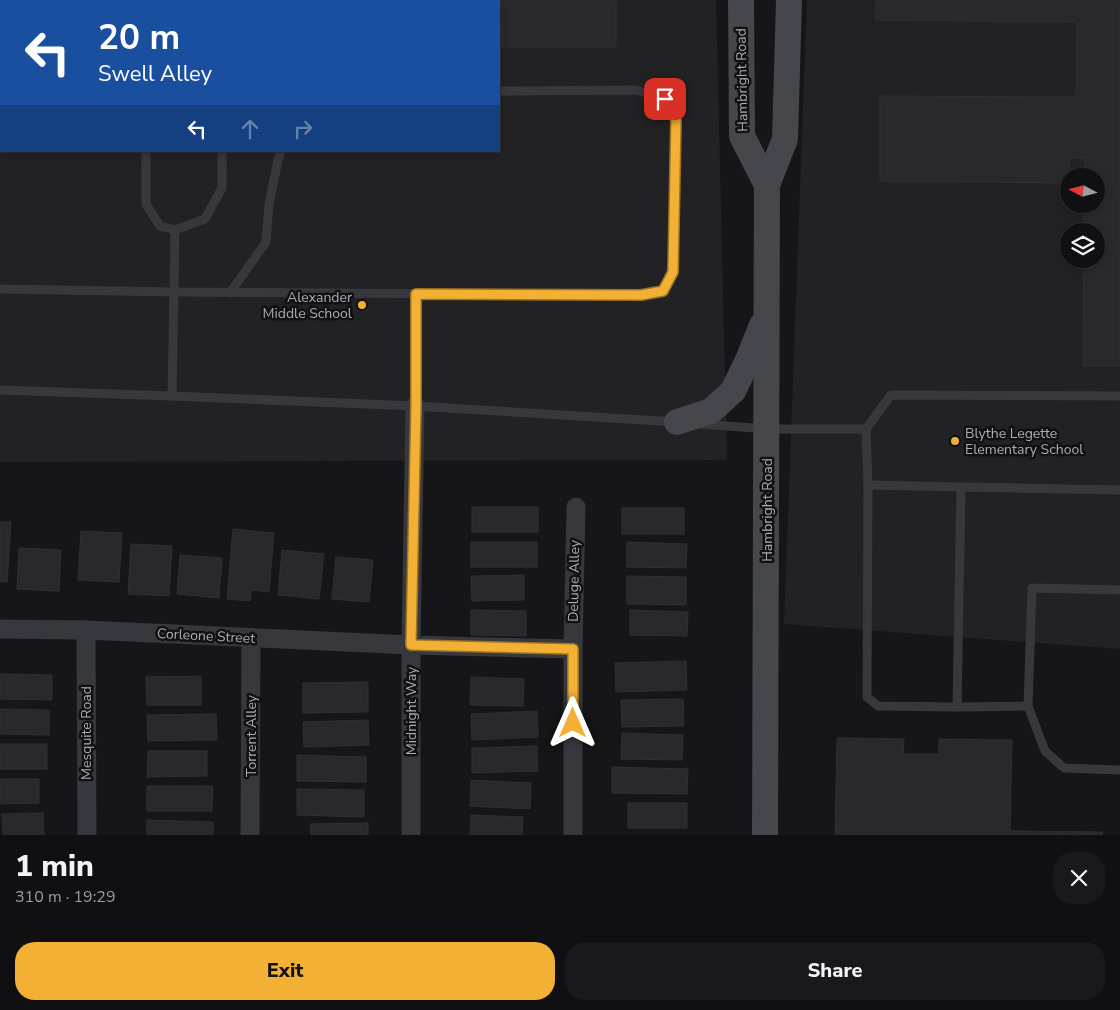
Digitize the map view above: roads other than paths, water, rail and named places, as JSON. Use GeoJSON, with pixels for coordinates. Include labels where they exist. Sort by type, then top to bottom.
{"type":"FeatureCollection","features":[{"type":"Feature","properties":{"kind":"main road","name":"Hambright Road"},"geometry":{"type":"LineString","coordinates":[[741,0],[742,136],[767,185]]}},
{"type":"Feature","properties":{"kind":"main road","name":"Hambright Road"},"geometry":{"type":"LineString","coordinates":[[765,835],[767,185],[785,139],[789,0]]}},
{"type":"Feature","properties":{"kind":"main road"},"geometry":{"type":"LineString","coordinates":[[677,422],[711,411],[732,391],[748,360],[768,311]]}},
{"type":"Feature","properties":{"kind":"street","name":"Midnight Way"},"geometry":{"type":"LineString","coordinates":[[412,835],[411,645],[416,406]]}},
{"type":"Feature","properties":{"kind":"street","name":"Deluge Alley"},"geometry":{"type":"LineString","coordinates":[[572,835],[576,508]]}},
{"type":"Feature","properties":{"kind":"street","name":"Corleone Street"},"geometry":{"type":"LineString","coordinates":[[0,629],[86,630],[411,645],[573,649]]}},
{"type":"Feature","properties":{"kind":"street","name":"Mesquite Road"},"geometry":{"type":"LineString","coordinates":[[86,630],[87,835]]}},
{"type":"Feature","properties":{"kind":"street","name":"Torrent Alley"},"geometry":{"type":"LineString","coordinates":[[250,835],[251,638]]}},
{"type":"Feature","properties":{"kind":"lane"},"geometry":{"type":"LineString","coordinates":[[0,289],[230,293],[641,295],[663,291],[673,272],[676,120],[665,99],[636,90],[500,91]]}},
{"type":"Feature","properties":{"kind":"lane"},"geometry":{"type":"LineString","coordinates":[[146,152],[146,204],[160,226],[175,230],[205,219],[222,188],[222,152]]}},
{"type":"Feature","properties":{"kind":"lane"},"geometry":{"type":"LineString","coordinates":[[230,293],[266,242],[268,204],[282,152]]}},
{"type":"Feature","properties":{"kind":"lane"},"geometry":{"type":"LineString","coordinates":[[172,396],[175,230]]}},
{"type":"Feature","properties":{"kind":"lane"},"geometry":{"type":"LineString","coordinates":[[416,294],[416,406]]}},
{"type":"Feature","properties":{"kind":"lane"},"geometry":{"type":"LineString","coordinates":[[0,390],[416,406],[767,429],[866,429]]}},
{"type":"Feature","properties":{"kind":"lane"},"geometry":{"type":"LineString","coordinates":[[1028,706],[878,706],[867,697],[868,486],[866,429],[891,395],[1120,396]]}},
{"type":"Feature","properties":{"kind":"lane"},"geometry":{"type":"LineString","coordinates":[[868,486],[1120,490]]}},
{"type":"Feature","properties":{"kind":"lane"},"geometry":{"type":"LineString","coordinates":[[957,707],[961,487]]}},
{"type":"Feature","properties":{"kind":"lane"},"geometry":{"type":"LineString","coordinates":[[1120,590],[1032,588],[1028,706],[1045,751],[1064,768],[1120,770]]}},
{"type":"Feature","properties":{"kind":"place","name":"Alexander Middle School"},"geometry":{"type":"Point","coordinates":[362,305]}},
{"type":"Feature","properties":{"kind":"place","name":"Blythe Legette Elementary School"},"geometry":{"type":"Point","coordinates":[955,441]}}]}
